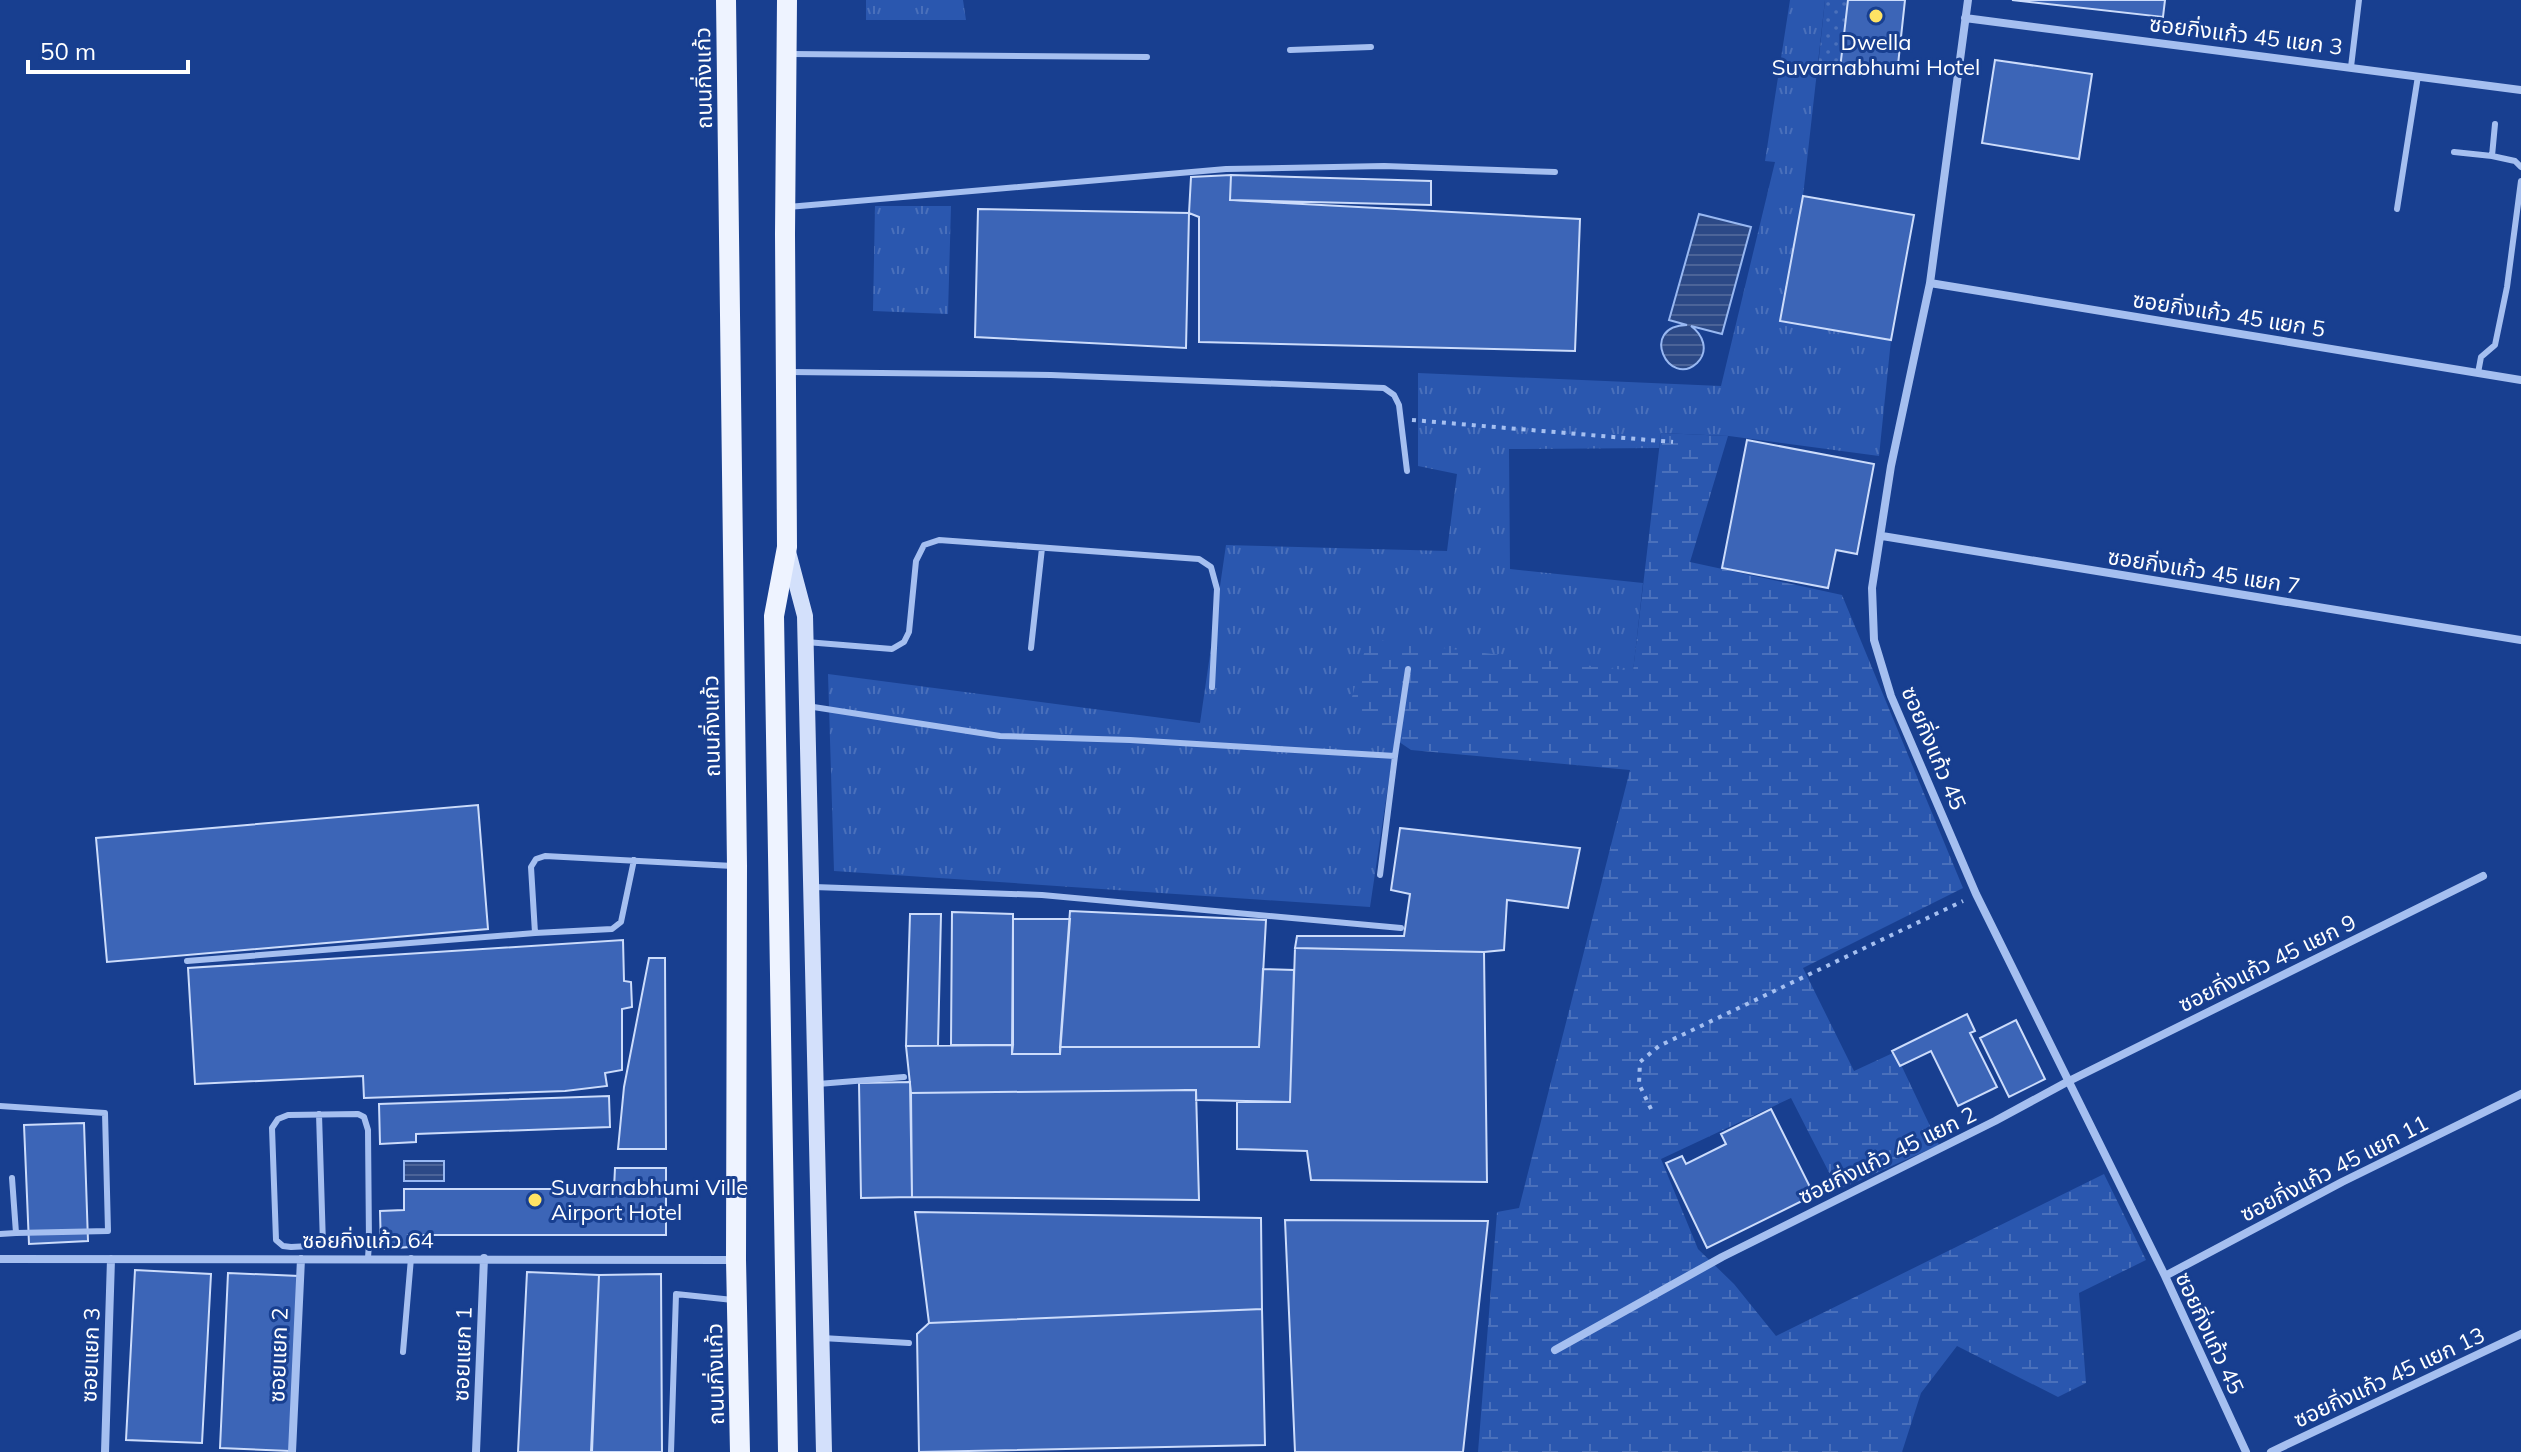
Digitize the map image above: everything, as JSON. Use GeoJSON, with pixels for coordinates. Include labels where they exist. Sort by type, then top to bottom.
{"type":"FeatureCollection","features":[{"type":"Feature","properties":{"kind":"main road","name":"ถนนกิ่งแก้ว"},"geometry":{"type":"LineString","coordinates":[[726,0],[737,866],[736,1260],[740,1452]]}},
{"type":"Feature","properties":{"kind":"main road"},"geometry":{"type":"LineString","coordinates":[[787,0],[787,547],[774,616],[788,1452]]}},
{"type":"Feature","properties":{"kind":"main road"},"geometry":{"type":"LineString","coordinates":[[787,547],[805,616],[824,1452]]}},
{"type":"Feature","properties":{"kind":"street","name":"ซอยกิ่งแก้ว 45"},"geometry":{"type":"LineString","coordinates":[[1968,0],[1930,283],[1891,466],[1872,588],[1874,640],[1891,696],[1976,894],[2165,1276],[2246,1452]]}},
{"type":"Feature","properties":{"kind":"street","name":"ซอยกิ่งแก้ว 45 แยก 3"},"geometry":{"type":"LineString","coordinates":[[1965,18],[2521,90]]}},
{"type":"Feature","properties":{"kind":"street","name":"ซอยกิ่งแก้ว 45 แยก 5"},"geometry":{"type":"LineString","coordinates":[[1930,283],[2521,380]]}},
{"type":"Feature","properties":{"kind":"street","name":"ซอยกิ่งแก้ว 45 แยก 7"},"geometry":{"type":"LineString","coordinates":[[1882,536],[2521,640]]}},
{"type":"Feature","properties":{"kind":"street","name":"ซอยกิ่งแก้ว 45 แยก 9"},"geometry":{"type":"LineString","coordinates":[[2067,1082],[2483,876]]}},
{"type":"Feature","properties":{"kind":"street","name":"ซอยกิ่งแก้ว 45 แยก 2"},"geometry":{"type":"LineString","coordinates":[[1555,1350],[1722,1257],[2067,1082]]}},
{"type":"Feature","properties":{"kind":"street","name":"ซอยกิ่งแก้ว 45 แยก 11"},"geometry":{"type":"LineString","coordinates":[[2165,1276],[2342,1182],[2521,1094]]}},
{"type":"Feature","properties":{"kind":"street","name":"ซอยแยก 1"},"geometry":{"type":"LineString","coordinates":[[476,1452],[484,1258]]}},
{"type":"Feature","properties":{"kind":"street","name":"ซอยกิ่งแก้ว 64"},"geometry":{"type":"LineString","coordinates":[[0,1259],[736,1260]]}},
{"type":"Feature","properties":{"kind":"street","name":"ซอยแยก 3"},"geometry":{"type":"LineString","coordinates":[[105,1452],[111,1259]]}},
{"type":"Feature","properties":{"kind":"street","name":"ซอยแยก 2"},"geometry":{"type":"LineString","coordinates":[[292,1452],[301,1259]]}},
{"type":"Feature","properties":{"kind":"street","name":"ซอยกิ่งแก้ว 45 แยก 13"},"geometry":{"type":"LineString","coordinates":[[2271,1452],[2521,1334]]}},
{"type":"Feature","properties":{"kind":"lane"},"geometry":{"type":"LineString","coordinates":[[2351,67],[2359,0]]}},
{"type":"Feature","properties":{"kind":"lane"},"geometry":{"type":"LineString","coordinates":[[1290,50],[1371,47]]}},
{"type":"Feature","properties":{"kind":"lane"},"geometry":{"type":"LineString","coordinates":[[786,54],[1147,57]]}},
{"type":"Feature","properties":{"kind":"lane"},"geometry":{"type":"LineString","coordinates":[[2397,209],[2418,76]]}},
{"type":"Feature","properties":{"kind":"lane"},"geometry":{"type":"LineString","coordinates":[[2492,156],[2495,124]]}},
{"type":"Feature","properties":{"kind":"lane"},"geometry":{"type":"LineString","coordinates":[[2454,152],[2515,161],[2521,167]]}},
{"type":"Feature","properties":{"kind":"lane"},"geometry":{"type":"LineString","coordinates":[[785,207],[1226,169],[1384,166],[1555,172]]}},
{"type":"Feature","properties":{"kind":"lane"},"geometry":{"type":"LineString","coordinates":[[2478,373],[2481,357],[2495,345],[2507,287],[2521,181]]}},
{"type":"Feature","properties":{"kind":"lane"},"geometry":{"type":"LineString","coordinates":[[785,372],[1051,375],[1384,388],[1394,395],[1399,405],[1407,471]]}},
{"type":"Feature","properties":{"kind":"lane"},"geometry":{"type":"LineString","coordinates":[[806,642],[892,649],[904,642],[909,632],[916,561],[924,545],[939,540],[1199,559],[1211,567],[1217,589],[1212,687]]}},
{"type":"Feature","properties":{"kind":"lane"},"geometry":{"type":"LineString","coordinates":[[1031,648],[1042,548]]}},
{"type":"Feature","properties":{"kind":"lane"},"geometry":{"type":"LineString","coordinates":[[1380,875],[1408,669]]}},
{"type":"Feature","properties":{"kind":"lane"},"geometry":{"type":"LineString","coordinates":[[807,706],[1000,736],[1130,740],[1395,756]]}},
{"type":"Feature","properties":{"kind":"lane"},"geometry":{"type":"LineString","coordinates":[[535,933],[531,867],[536,859],[545,856],[737,866]]}},
{"type":"Feature","properties":{"kind":"lane"},"geometry":{"type":"LineString","coordinates":[[187,961],[612,929],[621,922],[634,860]]}},
{"type":"Feature","properties":{"kind":"lane"},"geometry":{"type":"LineString","coordinates":[[812,887],[1042,895],[1401,928]]}},
{"type":"Feature","properties":{"kind":"lane"},"geometry":{"type":"LineString","coordinates":[[815,1084],[904,1077]]}},
{"type":"Feature","properties":{"kind":"lane"},"geometry":{"type":"LineString","coordinates":[[0,1106],[105,1113],[108,1231],[0,1234]]}},
{"type":"Feature","properties":{"kind":"lane"},"geometry":{"type":"LineString","coordinates":[[319,1114],[323,1245]]}},
{"type":"Feature","properties":{"kind":"lane"},"geometry":{"type":"LineString","coordinates":[[368,1258],[369,1243],[368,1130],[364,1117],[358,1114],[319,1114],[288,1115],[278,1119],[272,1128],[276,1240],[283,1246],[369,1243]]}},
{"type":"Feature","properties":{"kind":"lane"},"geometry":{"type":"LineString","coordinates":[[12,1178],[16,1233]]}},
{"type":"Feature","properties":{"kind":"lane"},"geometry":{"type":"LineString","coordinates":[[403,1352],[411,1258]]}},
{"type":"Feature","properties":{"kind":"lane"},"geometry":{"type":"LineString","coordinates":[[671,1452],[676,1294],[737,1301]]}},
{"type":"Feature","properties":{"kind":"lane"},"geometry":{"type":"LineString","coordinates":[[822,1338],[909,1343]]}},
{"type":"Feature","properties":{"kind":"path"},"geometry":{"type":"LineString","coordinates":[[1401,419],[1673,442]]}},
{"type":"Feature","properties":{"kind":"path"},"geometry":{"type":"LineString","coordinates":[[1651,1109],[1639,1084],[1640,1062],[1659,1046],[1976,894]]}},
{"type":"Feature","properties":{"kind":"green space"},"geometry":{"type":"Polygon","coordinates":[[[866,0],[963,0],[966,20],[866,20],[866,0]]]}},
{"type":"Feature","properties":{"kind":"green space"},"geometry":{"type":"Polygon","coordinates":[[[1790,0],[1825,0],[1803,196],[1780,320],[1891,340],[1879,456],[1729,436],[1661,433],[1659,448],[1509,449],[1510,569],[1643,583],[1633,672],[1368,640],[1395,739],[1370,907],[834,871],[828,674],[1200,723],[1226,545],[1447,551],[1457,474],[1418,466],[1418,373],[1721,386],[1775,162],[1765,161],[1790,0]]]}},
{"type":"Feature","properties":{"kind":"green space"},"geometry":{"type":"Polygon","coordinates":[[[1825,0],[1848,0],[1840,69],[1818,67],[1825,0]]]}},
{"type":"Feature","properties":{"kind":"green space"},"geometry":{"type":"Polygon","coordinates":[[[875,206],[951,206],[948,314],[873,311],[875,206]]]}},
{"type":"Feature","properties":{"kind":"green space"},"geometry":{"type":"Polygon","coordinates":[[[1661,433],[1728,436],[1690,562],[1842,595],[1963,888],[1803,968],[1854,1071],[1895,1052],[1939,1145],[1838,1190],[1791,1098],[1661,1159],[1698,1249],[1734,1284],[1776,1336],[2104,1174],[2146,1260],[2079,1293],[2086,1383],[2058,1397],[1957,1346],[1921,1393],[1902,1452],[1478,1452],[1497,1212],[1519,1208],[1630,770],[1411,750],[1349,708],[1368,639],[1633,671],[1661,433]]]}},
{"type":"Feature","properties":{"kind":"shaded area"},"geometry":{"type":"Polygon","coordinates":[[[1699,214],[1751,227],[1722,334],[1691,326],[1701,338],[1703,353],[1697,363],[1687,369],[1677,368],[1663,354],[1661,344],[1664,335],[1672,328],[1687,325],[1669,320],[1699,214]]]}},
{"type":"Feature","properties":{"kind":"shaded area"},"geometry":{"type":"Polygon","coordinates":[[[404,1161],[444,1161],[444,1181],[404,1181],[404,1161]]]}},
{"type":"Feature","properties":{"kind":"building"},"geometry":{"type":"Polygon","coordinates":[[[1848,0],[1905,0],[1897,74],[1840,69],[1848,0]]]}},
{"type":"Feature","properties":{"kind":"building"},"geometry":{"type":"Polygon","coordinates":[[[2012,0],[2165,0],[2163,17],[2012,0]]]}},
{"type":"Feature","properties":{"kind":"building"},"geometry":{"type":"Polygon","coordinates":[[[1995,60],[2092,74],[2079,159],[1982,143],[1995,60]]]}},
{"type":"Feature","properties":{"kind":"building"},"geometry":{"type":"Polygon","coordinates":[[[1231,175],[1230,200],[1580,219],[1575,351],[1199,342],[1199,217],[1189,213],[1191,177],[1231,175]]]}},
{"type":"Feature","properties":{"kind":"building"},"geometry":{"type":"Polygon","coordinates":[[[1231,175],[1431,181],[1431,205],[1230,200],[1231,175]]]}},
{"type":"Feature","properties":{"kind":"building"},"geometry":{"type":"Polygon","coordinates":[[[1803,196],[1914,215],[1891,340],[1780,321],[1803,196]]]}},
{"type":"Feature","properties":{"kind":"building"},"geometry":{"type":"Polygon","coordinates":[[[978,209],[1189,213],[1186,348],[975,337],[978,209]]]}},
{"type":"Feature","properties":{"kind":"building"},"geometry":{"type":"Polygon","coordinates":[[[1747,440],[1874,464],[1857,554],[1836,550],[1828,588],[1722,568],[1747,440]]]}},
{"type":"Feature","properties":{"kind":"building"},"geometry":{"type":"Polygon","coordinates":[[[478,805],[488,929],[107,962],[96,838],[478,805]]]}},
{"type":"Feature","properties":{"kind":"building"},"geometry":{"type":"Polygon","coordinates":[[[1400,828],[1580,848],[1568,908],[1507,900],[1504,950],[1295,948],[1297,936],[1404,936],[1410,894],[1391,890],[1400,828]]]}},
{"type":"Feature","properties":{"kind":"building"},"geometry":{"type":"Polygon","coordinates":[[[1070,911],[1266,920],[1259,1047],[1060,1047],[1070,911]]]}},
{"type":"Feature","properties":{"kind":"building"},"geometry":{"type":"Polygon","coordinates":[[[952,912],[1013,914],[1013,1045],[951,1045],[952,912]]]}},
{"type":"Feature","properties":{"kind":"building"},"geometry":{"type":"Polygon","coordinates":[[[910,914],[941,914],[938,1046],[906,1046],[910,914]]]}},
{"type":"Feature","properties":{"kind":"building"},"geometry":{"type":"Polygon","coordinates":[[[1013,919],[1070,919],[1060,1054],[1012,1054],[1013,919]]]}},
{"type":"Feature","properties":{"kind":"building"},"geometry":{"type":"Polygon","coordinates":[[[623,940],[624,981],[631,982],[632,1007],[622,1009],[622,1070],[605,1073],[607,1086],[565,1091],[364,1098],[363,1076],[195,1084],[188,968],[623,940]]]}},
{"type":"Feature","properties":{"kind":"building"},"geometry":{"type":"Polygon","coordinates":[[[1295,948],[1484,952],[1487,1182],[1311,1180],[1307,1151],[1237,1149],[1237,1102],[1290,1102],[1295,948]]]}},
{"type":"Feature","properties":{"kind":"building"},"geometry":{"type":"Polygon","coordinates":[[[649,958],[665,958],[666,1149],[618,1149],[624,1087],[649,958]]]}},
{"type":"Feature","properties":{"kind":"building"},"geometry":{"type":"Polygon","coordinates":[[[1263,969],[1294,970],[1290,1102],[1196,1100],[1196,1090],[911,1093],[906,1046],[1013,1045],[1012,1054],[1060,1054],[1060,1047],[1259,1047],[1263,969]]]}},
{"type":"Feature","properties":{"kind":"building"},"geometry":{"type":"Polygon","coordinates":[[[1967,1014],[1975,1031],[1970,1033],[1997,1087],[1958,1106],[1931,1051],[1900,1066],[1892,1051],[1967,1014]]]}},
{"type":"Feature","properties":{"kind":"building"},"geometry":{"type":"Polygon","coordinates":[[[2016,1020],[2045,1079],[2009,1097],[1980,1038],[2016,1020]]]}},
{"type":"Feature","properties":{"kind":"building"},"geometry":{"type":"Polygon","coordinates":[[[910,1082],[912,1197],[861,1198],[859,1083],[910,1082]]]}},
{"type":"Feature","properties":{"kind":"building"},"geometry":{"type":"Polygon","coordinates":[[[1196,1090],[1199,1200],[912,1197],[911,1093],[1196,1090]]]}},
{"type":"Feature","properties":{"kind":"building","name":"Suvarnabhumi Ville Airport Hotel"},"geometry":{"type":"Polygon","coordinates":[[[609,1096],[610,1127],[416,1134],[416,1142],[380,1144],[379,1104],[609,1096]]]}},
{"type":"Feature","properties":{"kind":"building"},"geometry":{"type":"Polygon","coordinates":[[[1771,1109],[1814,1195],[1707,1248],[1666,1163],[1682,1156],[1686,1164],[1726,1144],[1721,1134],[1771,1109]]]}},
{"type":"Feature","properties":{"kind":"building"},"geometry":{"type":"Polygon","coordinates":[[[84,1123],[88,1241],[29,1244],[24,1125],[84,1123]]]}},
{"type":"Feature","properties":{"kind":"building","name":"Suvarnabhumi Ville Airport Hotel"},"geometry":{"type":"Polygon","coordinates":[[[615,1168],[666,1168],[666,1235],[408,1235],[409,1247],[381,1249],[380,1211],[404,1210],[404,1189],[614,1189],[615,1168]]]}},
{"type":"Feature","properties":{"kind":"building"},"geometry":{"type":"Polygon","coordinates":[[[915,1212],[1261,1218],[1262,1309],[929,1323],[915,1212]]]}},
{"type":"Feature","properties":{"kind":"building"},"geometry":{"type":"Polygon","coordinates":[[[1285,1220],[1488,1221],[1463,1452],[1295,1452],[1285,1220]]]}},
{"type":"Feature","properties":{"kind":"building"},"geometry":{"type":"Polygon","coordinates":[[[135,1270],[211,1274],[202,1443],[126,1440],[135,1270]]]}},
{"type":"Feature","properties":{"kind":"building"},"geometry":{"type":"Polygon","coordinates":[[[527,1272],[599,1275],[591,1452],[518,1452],[527,1272]]]}},
{"type":"Feature","properties":{"kind":"building"},"geometry":{"type":"Polygon","coordinates":[[[228,1273],[299,1276],[290,1451],[220,1448],[228,1273]]]}},
{"type":"Feature","properties":{"kind":"building"},"geometry":{"type":"Polygon","coordinates":[[[661,1274],[662,1452],[592,1452],[599,1275],[661,1274]]]}},
{"type":"Feature","properties":{"kind":"building"},"geometry":{"type":"Polygon","coordinates":[[[1262,1309],[1265,1445],[919,1452],[917,1334],[929,1323],[1262,1309]]]}},
{"type":"Feature","properties":{"kind":"place","name":"Dwella Suvarnabhumi Hotel"},"geometry":{"type":"Point","coordinates":[1876,16]}},
{"type":"Feature","properties":{"kind":"place","name":"Suvarnabhumi Ville Airport Hotel"},"geometry":{"type":"Point","coordinates":[535,1200]}}]}
